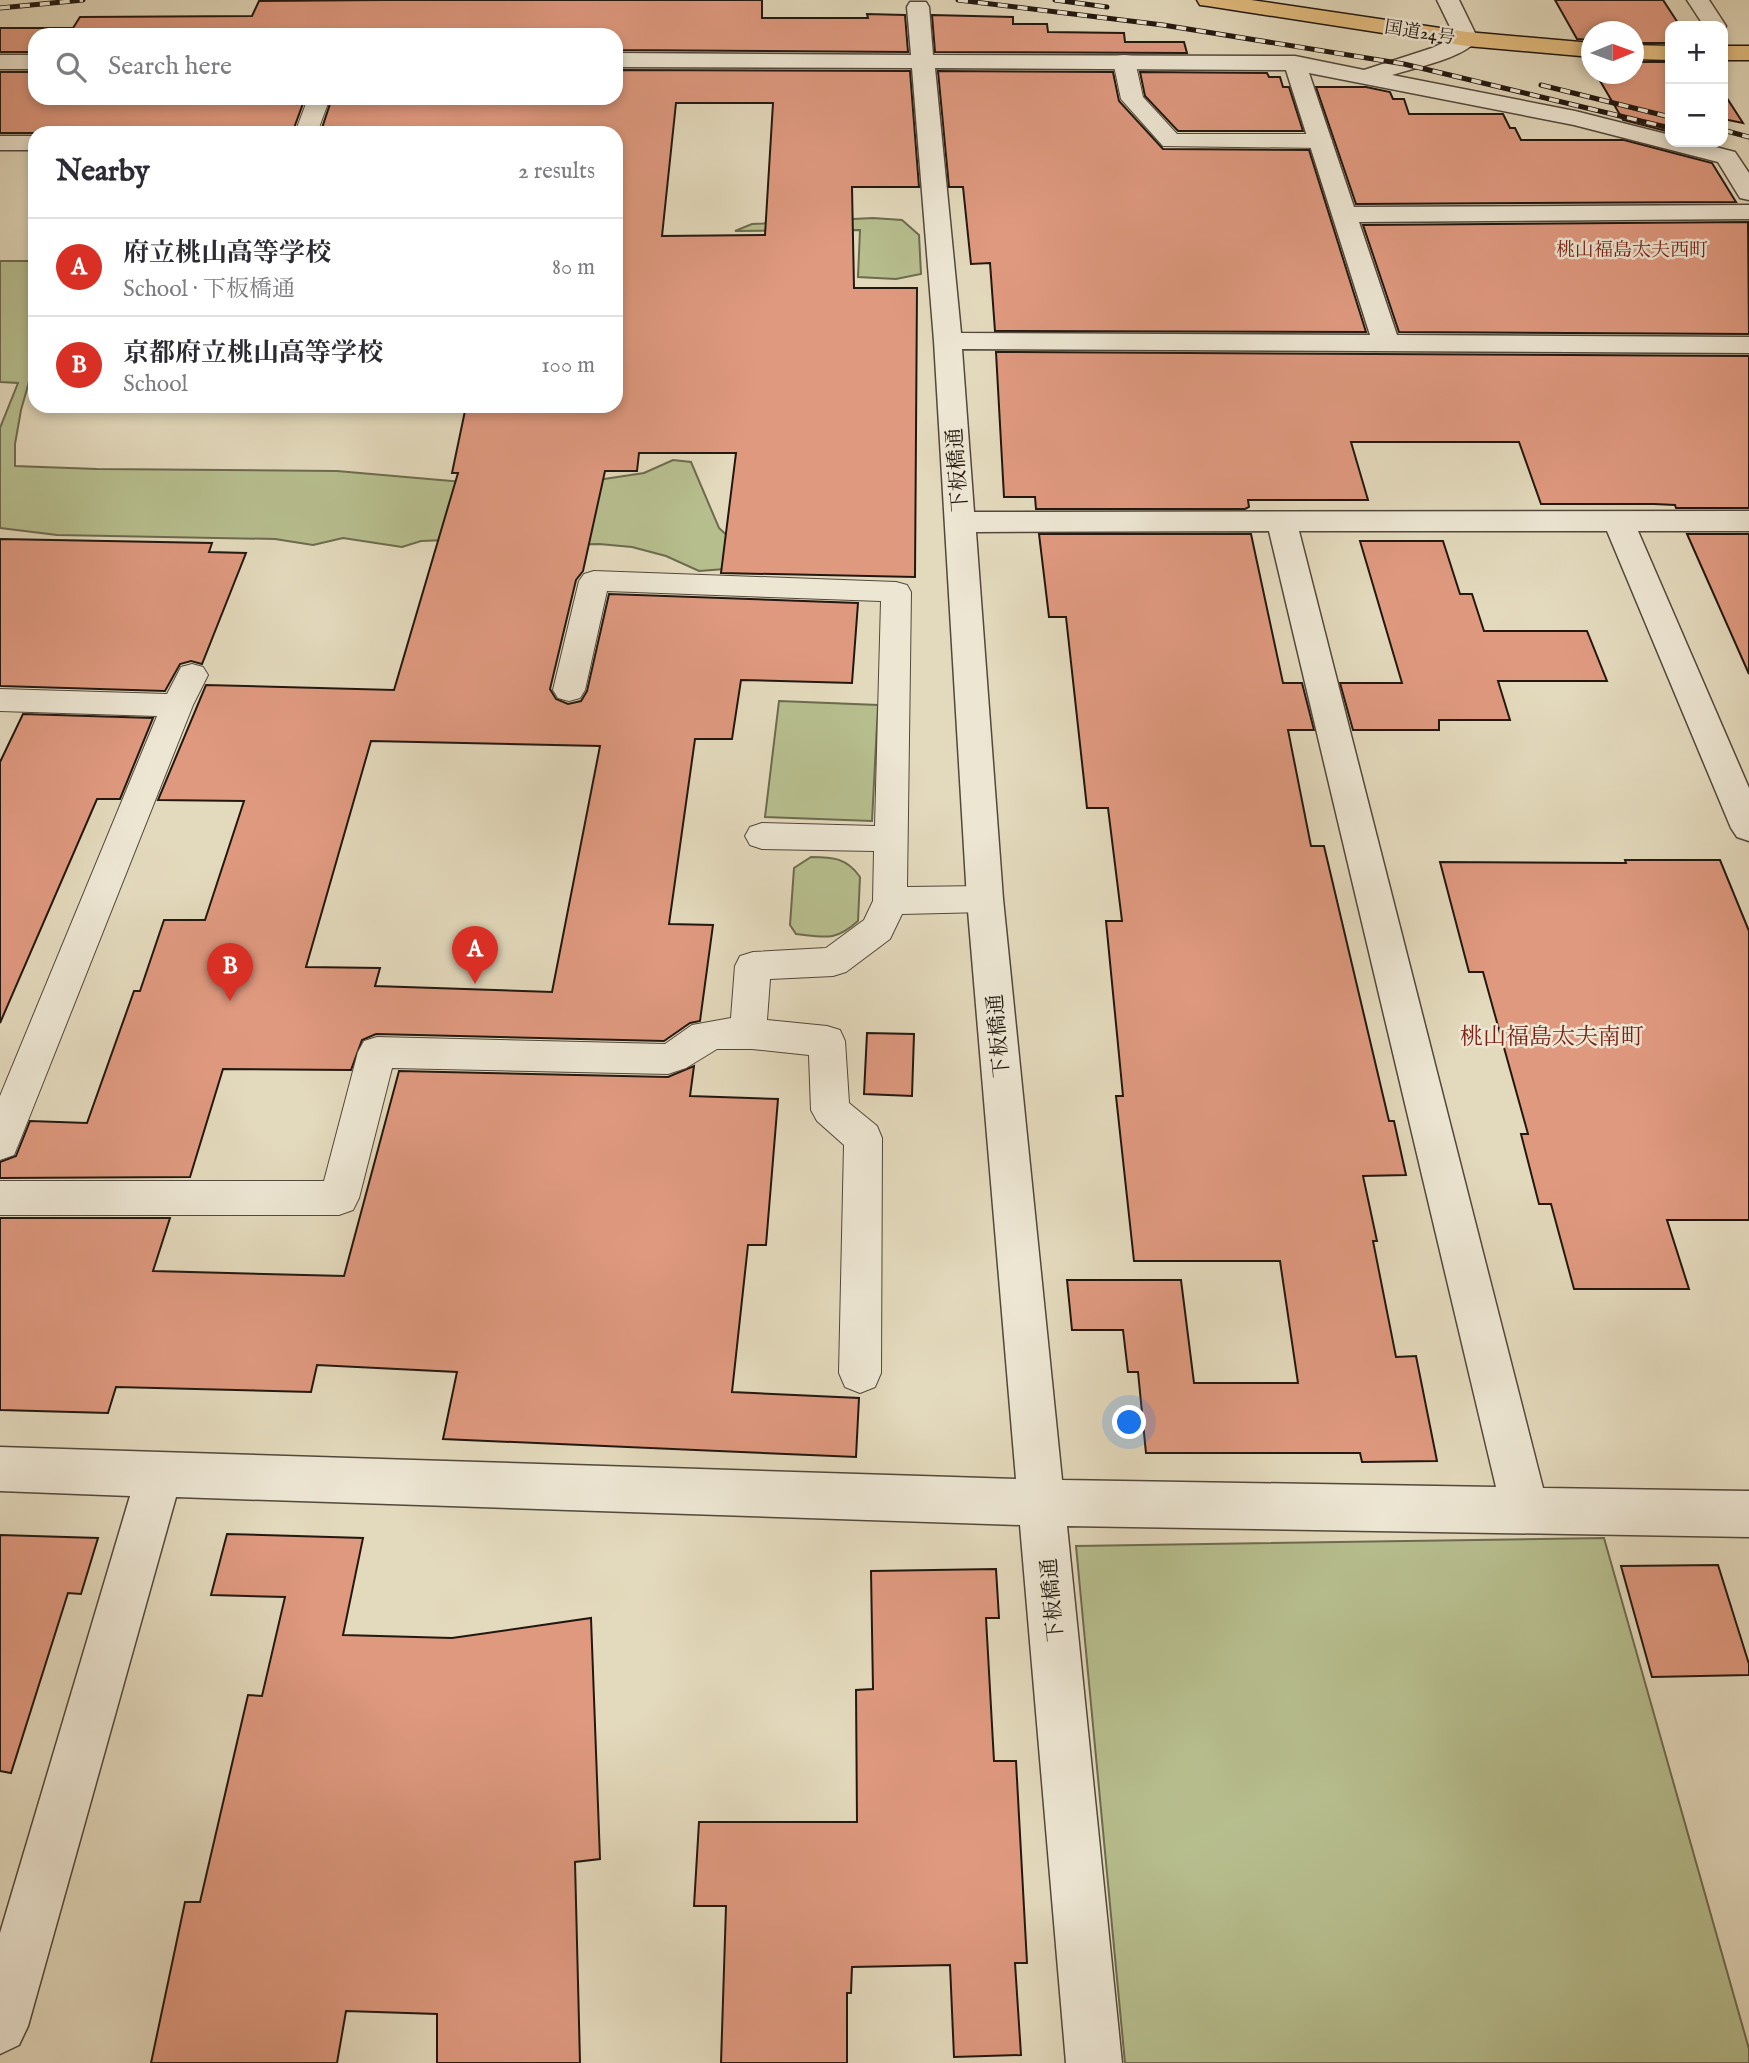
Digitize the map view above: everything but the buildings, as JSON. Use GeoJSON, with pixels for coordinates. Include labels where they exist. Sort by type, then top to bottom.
{"type":"FeatureCollection","features":[{"type":"Feature","properties":{"kind":"highway","name":"国道24号"},"geometry":{"type":"LineString","coordinates":[[1208,0],[1467,39],[1581,49]]}},
{"type":"Feature","properties":{"kind":"highway"},"geometry":{"type":"LineString","coordinates":[[1644,52],[1665,52]]}},
{"type":"Feature","properties":{"kind":"street"},"geometry":{"type":"LineString","coordinates":[[1367,75],[1440,53],[1467,39],[1448,0]]}},
{"type":"Feature","properties":{"kind":"street"},"geometry":{"type":"LineString","coordinates":[[1698,0],[1713,21]]}},
{"type":"Feature","properties":{"kind":"street","name":"下板橋通"},"geometry":{"type":"LineString","coordinates":[[918,7],[948,341],[985,899],[1094,2063]]}},
{"type":"Feature","properties":{"kind":"street"},"geometry":{"type":"LineString","coordinates":[[623,60],[1295,63],[1367,75],[1575,118],[1727,157],[1749,193]]}},
{"type":"Feature","properties":{"kind":"street"},"geometry":{"type":"LineString","coordinates":[[0,62],[28,62]]}},
{"type":"Feature","properties":{"kind":"street"},"geometry":{"type":"LineString","coordinates":[[1295,63],[1346,215],[1385,344]]}},
{"type":"Feature","properties":{"kind":"street"},"geometry":{"type":"LineString","coordinates":[[0,143],[28,143]]}},
{"type":"Feature","properties":{"kind":"street"},"geometry":{"type":"LineString","coordinates":[[1346,215],[1749,212]]}},
{"type":"Feature","properties":{"kind":"street"},"geometry":{"type":"LineString","coordinates":[[948,341],[1749,345]]}},
{"type":"Feature","properties":{"kind":"street"},"geometry":{"type":"LineString","coordinates":[[1618,520],[1749,828]]}},
{"type":"Feature","properties":{"kind":"street"},"geometry":{"type":"LineString","coordinates":[[960,522],[1749,521]]}},
{"type":"Feature","properties":{"kind":"street"},"geometry":{"type":"LineString","coordinates":[[1282,523],[1525,1510]]}},
{"type":"Feature","properties":{"kind":"street"},"geometry":{"type":"LineString","coordinates":[[0,1469],[1043,1503],[1749,1514]]}},
{"type":"Feature","properties":{"kind":"street"},"geometry":{"type":"LineString","coordinates":[[0,2026],[159,1476]]}},
{"type":"Feature","properties":{"kind":"lane"},"geometry":{"type":"LineString","coordinates":[[1124,61],[1132,99],[1171,141],[1321,141]]}},
{"type":"Feature","properties":{"kind":"lane"},"geometry":{"type":"LineString","coordinates":[[309,126],[316,105]]}},
{"type":"Feature","properties":{"kind":"lane"},"geometry":{"type":"LineString","coordinates":[[569,690],[594,581],[896,592],[890,901],[878,929],[833,962],[753,966],[748,1035]]}},
{"type":"Feature","properties":{"kind":"lane"},"geometry":{"type":"LineString","coordinates":[[0,1143],[177,705],[192,675]]}},
{"type":"Feature","properties":{"kind":"lane"},"geometry":{"type":"LineString","coordinates":[[0,701],[177,705]]}},
{"type":"Feature","properties":{"kind":"lane"},"geometry":{"type":"LineString","coordinates":[[762,836],[891,839]]}},
{"type":"Feature","properties":{"kind":"lane"},"geometry":{"type":"LineString","coordinates":[[890,901],[985,899]]}},
{"type":"Feature","properties":{"kind":"lane"},"geometry":{"type":"LineString","coordinates":[[0,1198],[339,1198],[377,1052],[668,1059],[677,1056],[704,1036],[723,1033],[827,1041],[830,1110],[863,1138],[860,1373]]}},
{"type":"Feature","properties":{"kind":"green space"},"geometry":{"type":"Polygon","coordinates":[[[873,218],[902,220],[919,235],[921,274],[896,279],[858,277],[860,230],[735,231],[752,224],[873,218]]]}},
{"type":"Feature","properties":{"kind":"green space"},"geometry":{"type":"Polygon","coordinates":[[[0,261],[28,261],[28,386],[15,444],[15,466],[337,471],[486,484],[584,482],[644,473],[673,460],[691,462],[719,528],[736,544],[725,569],[699,571],[666,556],[632,547],[599,544],[535,545],[446,540],[421,541],[402,547],[343,538],[313,545],[275,539],[57,535],[0,528],[0,428],[18,383],[0,382],[0,261]]]}},
{"type":"Feature","properties":{"kind":"green space"},"geometry":{"type":"Polygon","coordinates":[[[779,701],[878,705],[872,821],[765,817],[779,701]]]}},
{"type":"Feature","properties":{"kind":"green space"},"geometry":{"type":"Polygon","coordinates":[[[811,857],[826,857],[845,862],[860,877],[858,921],[836,935],[822,937],[796,934],[790,925],[794,868],[811,857]]]}},
{"type":"Feature","properties":{"kind":"green space"},"geometry":{"type":"Polygon","coordinates":[[[1604,1538],[1749,2049],[1749,2063],[1125,2063],[1076,1546],[1604,1538]]]}},
{"type":"Feature","properties":{"kind":"railway"},"geometry":{"type":"LineString","coordinates":[[0,8],[83,0]]}},
{"type":"Feature","properties":{"kind":"railway"},"geometry":{"type":"LineString","coordinates":[[958,0],[1163,25],[1404,64],[1665,127]]}},
{"type":"Feature","properties":{"kind":"railway"},"geometry":{"type":"LineString","coordinates":[[1055,0],[1107,7]]}},
{"type":"Feature","properties":{"kind":"railway"},"geometry":{"type":"LineString","coordinates":[[1541,85],[1665,116]]}},
{"type":"Feature","properties":{"kind":"railway"},"geometry":{"type":"LineString","coordinates":[[1728,131],[1749,137]]}},
{"type":"Feature","properties":{"kind":"place","name":"府立桃山高等学校"},"geometry":{"type":"Point","coordinates":[475,984]}},
{"type":"Feature","properties":{"kind":"place","name":"京都府立桃山高等学校"},"geometry":{"type":"Point","coordinates":[230,1001]}},
{"type":"Feature","properties":{"kind":"district","name":"桃山福島太夫西町"},"geometry":{"type":"Point","coordinates":[1632,249]}},
{"type":"Feature","properties":{"kind":"district","name":"桃山福島太夫南町"},"geometry":{"type":"Point","coordinates":[1552,1036]}}]}
